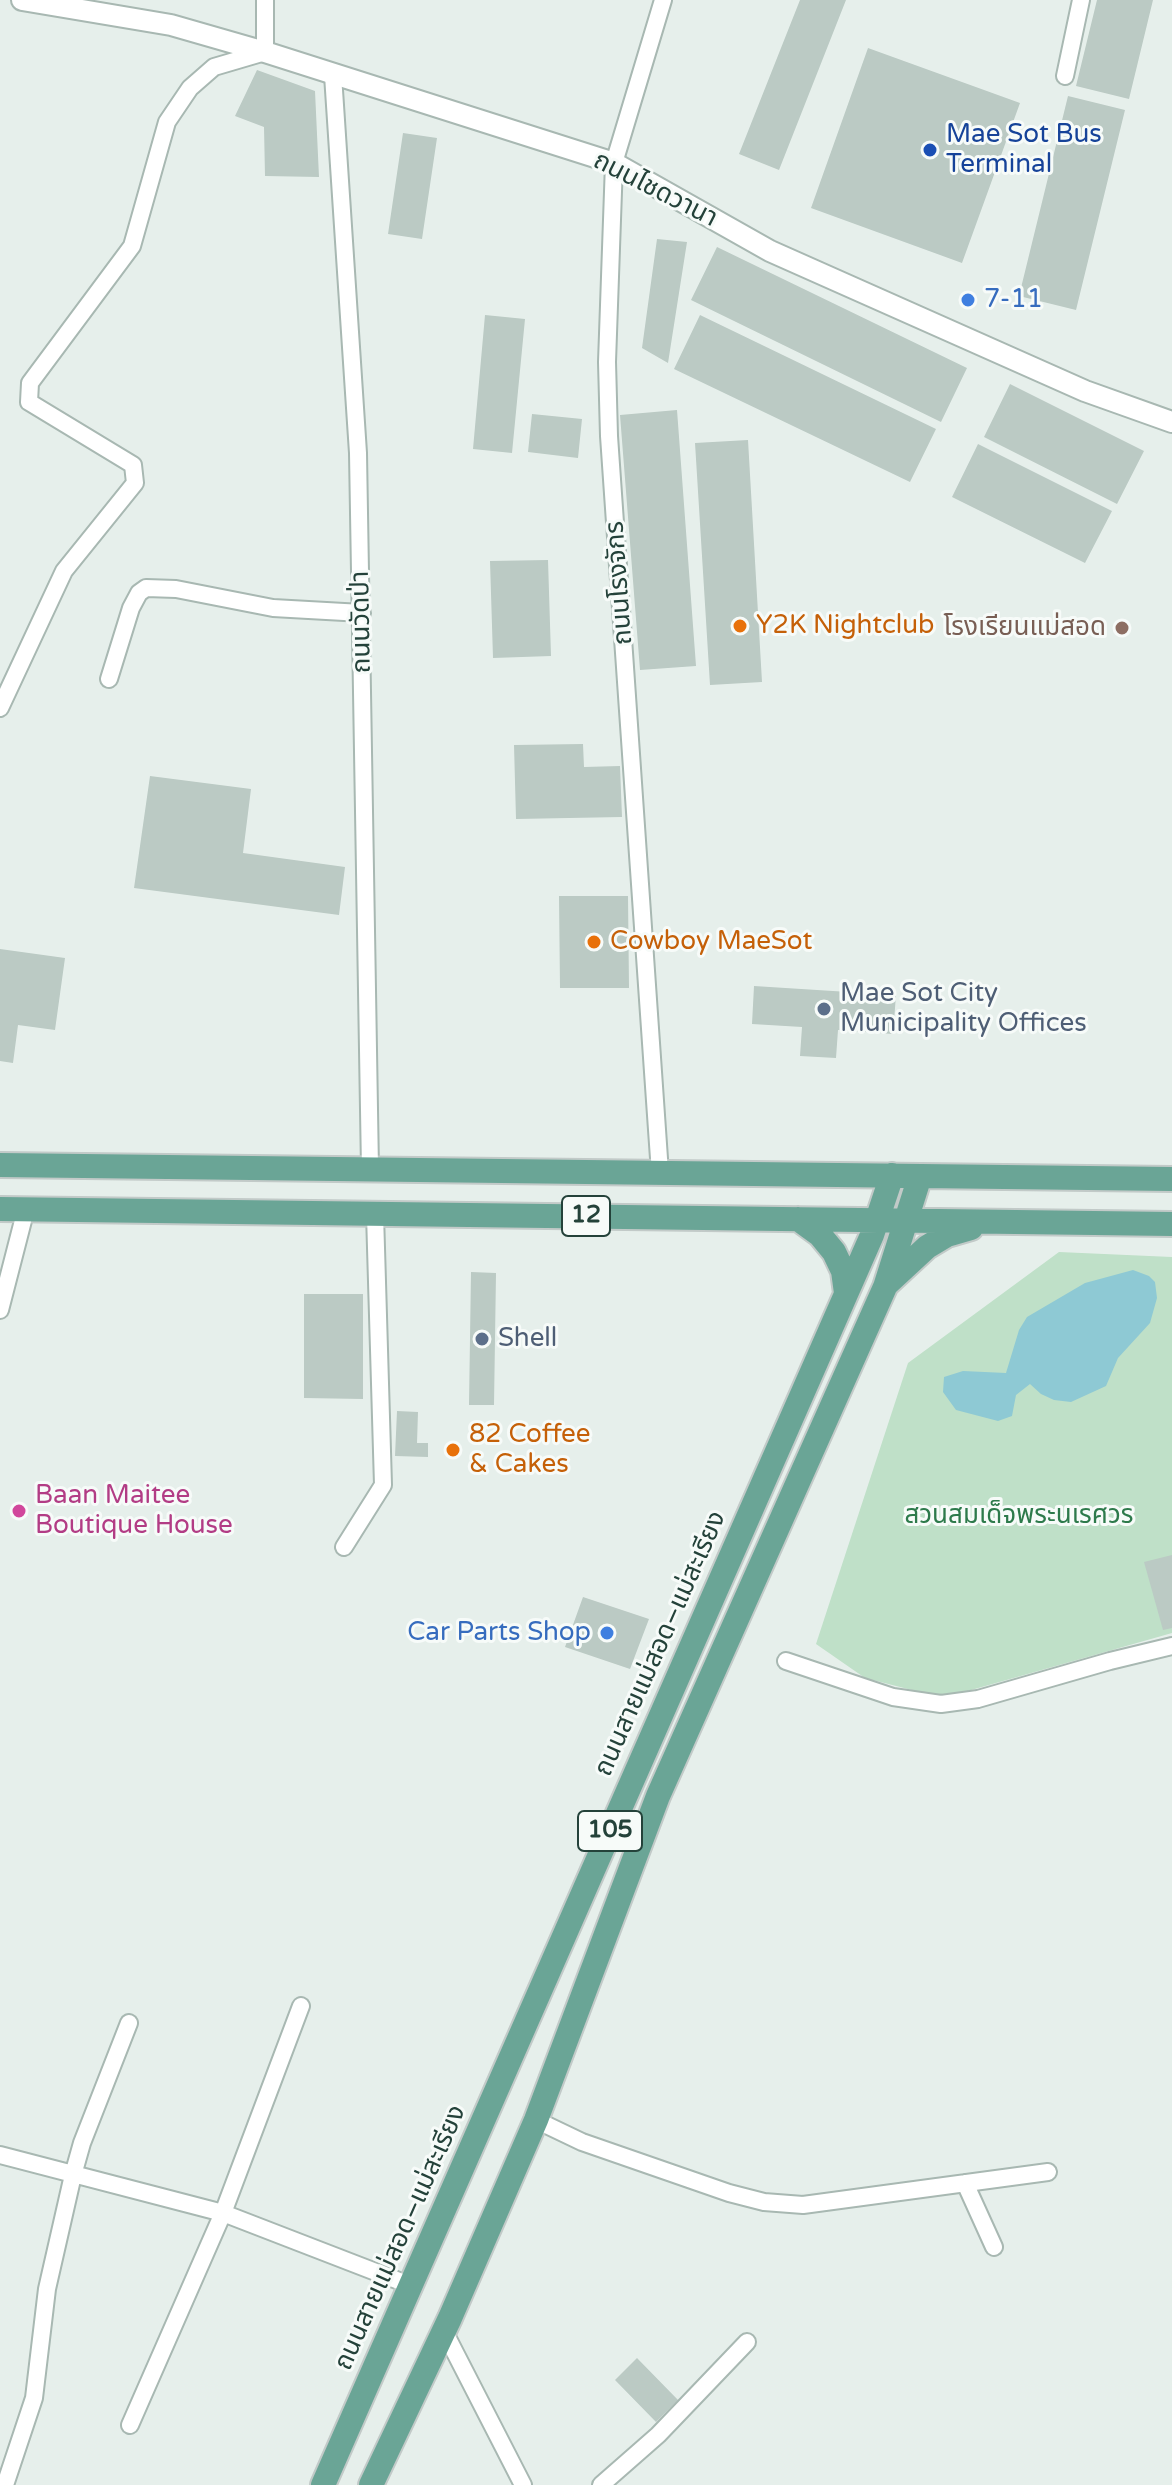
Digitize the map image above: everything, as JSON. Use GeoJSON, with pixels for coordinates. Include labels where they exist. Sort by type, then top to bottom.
{"type":"FeatureCollection","features":[{"type":"Feature","properties":{"kind":"main road","name":"12"},"geometry":{"type":"LineString","coordinates":[[0,1165],[1172,1179]]}},
{"type":"Feature","properties":{"kind":"main road","name":"ถนนสายแม่สอด–แม่สะเรียง"},"geometry":{"type":"LineString","coordinates":[[323,2485],[878,1220],[892,1175]]}},
{"type":"Feature","properties":{"kind":"main road","name":"105"},"geometry":{"type":"LineString","coordinates":[[371,2485],[444,2331],[536,2120],[658,1796],[885,1287],[920,1176]]}},
{"type":"Feature","properties":{"kind":"main road","name":"12"},"geometry":{"type":"LineString","coordinates":[[0,1209],[1172,1224]]}},
{"type":"Feature","properties":{"kind":"main road"},"geometry":{"type":"LineString","coordinates":[[798,1219],[820,1235],[834,1252],[843,1271],[846,1293]]}},
{"type":"Feature","properties":{"kind":"main road"},"geometry":{"type":"LineString","coordinates":[[885,1287],[927,1247],[947,1235],[993,1221]]}},
{"type":"Feature","properties":{"kind":"main road"},"geometry":{"type":"LineString","coordinates":[[630,1784],[658,1796]]}},
{"type":"Feature","properties":{"kind":"street","name":"ถนนไชดวานา"},"geometry":{"type":"LineString","coordinates":[[22,0],[171,25],[614,163],[770,251],[1085,391],[1172,422]]}},
{"type":"Feature","properties":{"kind":"street"},"geometry":{"type":"LineString","coordinates":[[0,708],[64,571],[135,483],[133,465],[29,402],[30,383],[132,246],[167,122],[190,88],[214,67],[265,52],[265,0]]}},
{"type":"Feature","properties":{"kind":"street","name":"ถนนโรงจักร"},"geometry":{"type":"LineString","coordinates":[[660,1173],[609,436],[607,362],[614,163],[663,0]]}},
{"type":"Feature","properties":{"kind":"street"},"geometry":{"type":"LineString","coordinates":[[1065,76],[1081,0]]}},
{"type":"Feature","properties":{"kind":"street","name":"ถนนวัดป่า"},"geometry":{"type":"LineString","coordinates":[[333,75],[358,453],[370,1169]]}},
{"type":"Feature","properties":{"kind":"street"},"geometry":{"type":"LineString","coordinates":[[109,679],[131,608],[139,593],[146,588],[176,589],[273,608],[362,613]]}},
{"type":"Feature","properties":{"kind":"street"},"geometry":{"type":"LineString","coordinates":[[0,1310],[26,1209]]}},
{"type":"Feature","properties":{"kind":"street"},"geometry":{"type":"LineString","coordinates":[[344,1547],[383,1485],[375,1214]]}},
{"type":"Feature","properties":{"kind":"street"},"geometry":{"type":"LineString","coordinates":[[786,1661],[893,1697],[941,1704],[978,1699],[1172,1646]]}},
{"type":"Feature","properties":{"kind":"street"},"geometry":{"type":"LineString","coordinates":[[130,2425],[223,2213],[301,2006]]}},
{"type":"Feature","properties":{"kind":"street"},"geometry":{"type":"LineString","coordinates":[[5,2485],[34,2398],[47,2289],[73,2175],[82,2143],[129,2023]]}},
{"type":"Feature","properties":{"kind":"street"},"geometry":{"type":"LineString","coordinates":[[536,2120],[582,2142],[729,2193],[764,2202],[803,2205],[1048,2172]]}},
{"type":"Feature","properties":{"kind":"street"},"geometry":{"type":"LineString","coordinates":[[0,2155],[223,2213],[412,2286]]}},
{"type":"Feature","properties":{"kind":"street"},"geometry":{"type":"LineString","coordinates":[[965,2183],[994,2247]]}},
{"type":"Feature","properties":{"kind":"street"},"geometry":{"type":"LineString","coordinates":[[444,2331],[523,2485]]}},
{"type":"Feature","properties":{"kind":"street"},"geometry":{"type":"LineString","coordinates":[[601,2485],[658,2435],[747,2342]]}},
{"type":"Feature","properties":{"kind":"green space","name":"สวนสมเด็จพระนเรศวร"},"geometry":{"type":"Polygon","coordinates":[[[1059,1252],[1172,1257],[1172,1633],[943,1698],[865,1678],[816,1644],[908,1363],[1059,1252]]]}},
{"type":"Feature","properties":{"kind":"water"},"geometry":{"type":"Polygon","coordinates":[[[1133,1270],[1155,1282],[1157,1298],[1150,1323],[1118,1358],[1106,1386],[1071,1402],[1054,1400],[1030,1384],[1016,1395],[1012,1416],[998,1421],[956,1410],[943,1392],[944,1377],[963,1371],[1006,1373],[1019,1330],[1027,1317],[1085,1283],[1133,1270]]]}},
{"type":"Feature","properties":{"kind":"building"},"geometry":{"type":"Polygon","coordinates":[[[800,0],[846,0],[779,170],[739,154],[800,0]]]}},
{"type":"Feature","properties":{"kind":"building"},"geometry":{"type":"Polygon","coordinates":[[[1097,0],[1153,0],[1129,99],[1076,86],[1097,0]]]}},
{"type":"Feature","properties":{"kind":"building"},"geometry":{"type":"Polygon","coordinates":[[[868,48],[1020,103],[962,263],[811,208],[868,48]]]}},
{"type":"Feature","properties":{"kind":"building"},"geometry":{"type":"Polygon","coordinates":[[[257,70],[315,91],[319,177],[265,176],[264,127],[235,116],[257,70]]]}},
{"type":"Feature","properties":{"kind":"building"},"geometry":{"type":"Polygon","coordinates":[[[1068,96],[1125,110],[1076,310],[1019,296],[1068,96]]]}},
{"type":"Feature","properties":{"kind":"building"},"geometry":{"type":"Polygon","coordinates":[[[403,133],[437,138],[422,239],[388,234],[403,133]]]}},
{"type":"Feature","properties":{"kind":"building"},"geometry":{"type":"Polygon","coordinates":[[[657,239],[687,242],[668,363],[642,348],[657,239]]]}},
{"type":"Feature","properties":{"kind":"building"},"geometry":{"type":"Polygon","coordinates":[[[717,247],[967,368],[941,422],[691,300],[717,247]]]}},
{"type":"Feature","properties":{"kind":"building"},"geometry":{"type":"Polygon","coordinates":[[[485,315],[525,319],[512,453],[473,449],[485,315]]]}},
{"type":"Feature","properties":{"kind":"building"},"geometry":{"type":"Polygon","coordinates":[[[700,315],[936,429],[910,482],[674,369],[700,315]]]}},
{"type":"Feature","properties":{"kind":"building"},"geometry":{"type":"Polygon","coordinates":[[[1010,384],[1144,451],[1117,504],[984,437],[1010,384]]]}},
{"type":"Feature","properties":{"kind":"building"},"geometry":{"type":"Polygon","coordinates":[[[677,410],[696,666],[640,670],[620,415],[677,410]]]}},
{"type":"Feature","properties":{"kind":"building"},"geometry":{"type":"Polygon","coordinates":[[[532,414],[582,419],[578,458],[528,452],[532,414]]]}},
{"type":"Feature","properties":{"kind":"building"},"geometry":{"type":"Polygon","coordinates":[[[748,440],[762,682],[710,685],[695,443],[748,440]]]}},
{"type":"Feature","properties":{"kind":"building"},"geometry":{"type":"Polygon","coordinates":[[[978,444],[1112,511],[1085,563],[952,497],[978,444]]]}},
{"type":"Feature","properties":{"kind":"building"},"geometry":{"type":"Polygon","coordinates":[[[548,560],[551,656],[493,658],[490,561],[548,560]]]}},
{"type":"Feature","properties":{"kind":"building"},"geometry":{"type":"Polygon","coordinates":[[[583,744],[584,767],[620,766],[622,817],[516,819],[514,745],[583,744]]]}},
{"type":"Feature","properties":{"kind":"building"},"geometry":{"type":"Polygon","coordinates":[[[150,776],[251,789],[243,853],[345,867],[339,915],[134,888],[150,776]]]}},
{"type":"Feature","properties":{"kind":"building","name":"Cowboy MaeSot"},"geometry":{"type":"Polygon","coordinates":[[[559,896],[628,896],[629,988],[560,988],[559,896]]]}},
{"type":"Feature","properties":{"kind":"building"},"geometry":{"type":"Polygon","coordinates":[[[0,949],[65,958],[55,1030],[18,1025],[13,1063],[0,1061],[0,949]]]}},
{"type":"Feature","properties":{"kind":"building","name":"Mae Sot City Municipality Offices"},"geometry":{"type":"Polygon","coordinates":[[[754,986],[896,995],[893,1034],[838,1030],[836,1058],[800,1056],[802,1027],[752,1024],[754,986]]]}},
{"type":"Feature","properties":{"kind":"building","name":"Shell"},"geometry":{"type":"Polygon","coordinates":[[[471,1272],[496,1273],[494,1405],[469,1405],[471,1272]]]}},
{"type":"Feature","properties":{"kind":"building"},"geometry":{"type":"Polygon","coordinates":[[[304,1294],[363,1294],[363,1399],[304,1398],[304,1294]]]}},
{"type":"Feature","properties":{"kind":"building"},"geometry":{"type":"Polygon","coordinates":[[[397,1411],[418,1412],[417,1443],[428,1443],[428,1457],[395,1456],[397,1411]]]}},
{"type":"Feature","properties":{"kind":"building"},"geometry":{"type":"Polygon","coordinates":[[[1172,1555],[1172,1628],[1163,1630],[1144,1562],[1172,1555]]]}},
{"type":"Feature","properties":{"kind":"building","name":"Car Parts Shop"},"geometry":{"type":"Polygon","coordinates":[[[583,1597],[649,1619],[630,1669],[565,1647],[583,1597]]]}},
{"type":"Feature","properties":{"kind":"building"},"geometry":{"type":"Polygon","coordinates":[[[637,2358],[678,2400],[656,2422],[615,2380],[637,2358]]]}},
{"type":"Feature","properties":{"kind":"place","name":"Mae Sot Bus Terminal"},"geometry":{"type":"Point","coordinates":[930,150]}},
{"type":"Feature","properties":{"kind":"place","name":"7-11"},"geometry":{"type":"Point","coordinates":[968,300]}},
{"type":"Feature","properties":{"kind":"place","name":"Y2K Nightclub"},"geometry":{"type":"Point","coordinates":[740,626]}},
{"type":"Feature","properties":{"kind":"place","name":"โรงเรียนแม่สอด"},"geometry":{"type":"Point","coordinates":[1122,628]}},
{"type":"Feature","properties":{"kind":"place","name":"Cowboy MaeSot"},"geometry":{"type":"Point","coordinates":[594,942]}},
{"type":"Feature","properties":{"kind":"place","name":"Mae Sot City Municipality Offices"},"geometry":{"type":"Point","coordinates":[824,1009]}},
{"type":"Feature","properties":{"kind":"place","name":"Shell"},"geometry":{"type":"Point","coordinates":[482,1339]}},
{"type":"Feature","properties":{"kind":"place","name":"82 Coffee & Cakes"},"geometry":{"type":"Point","coordinates":[453,1450]}},
{"type":"Feature","properties":{"kind":"place","name":"Baan Maitee Boutique House"},"geometry":{"type":"Point","coordinates":[19,1511]}},
{"type":"Feature","properties":{"kind":"place","name":"Car Parts Shop"},"geometry":{"type":"Point","coordinates":[607,1633]}}]}
